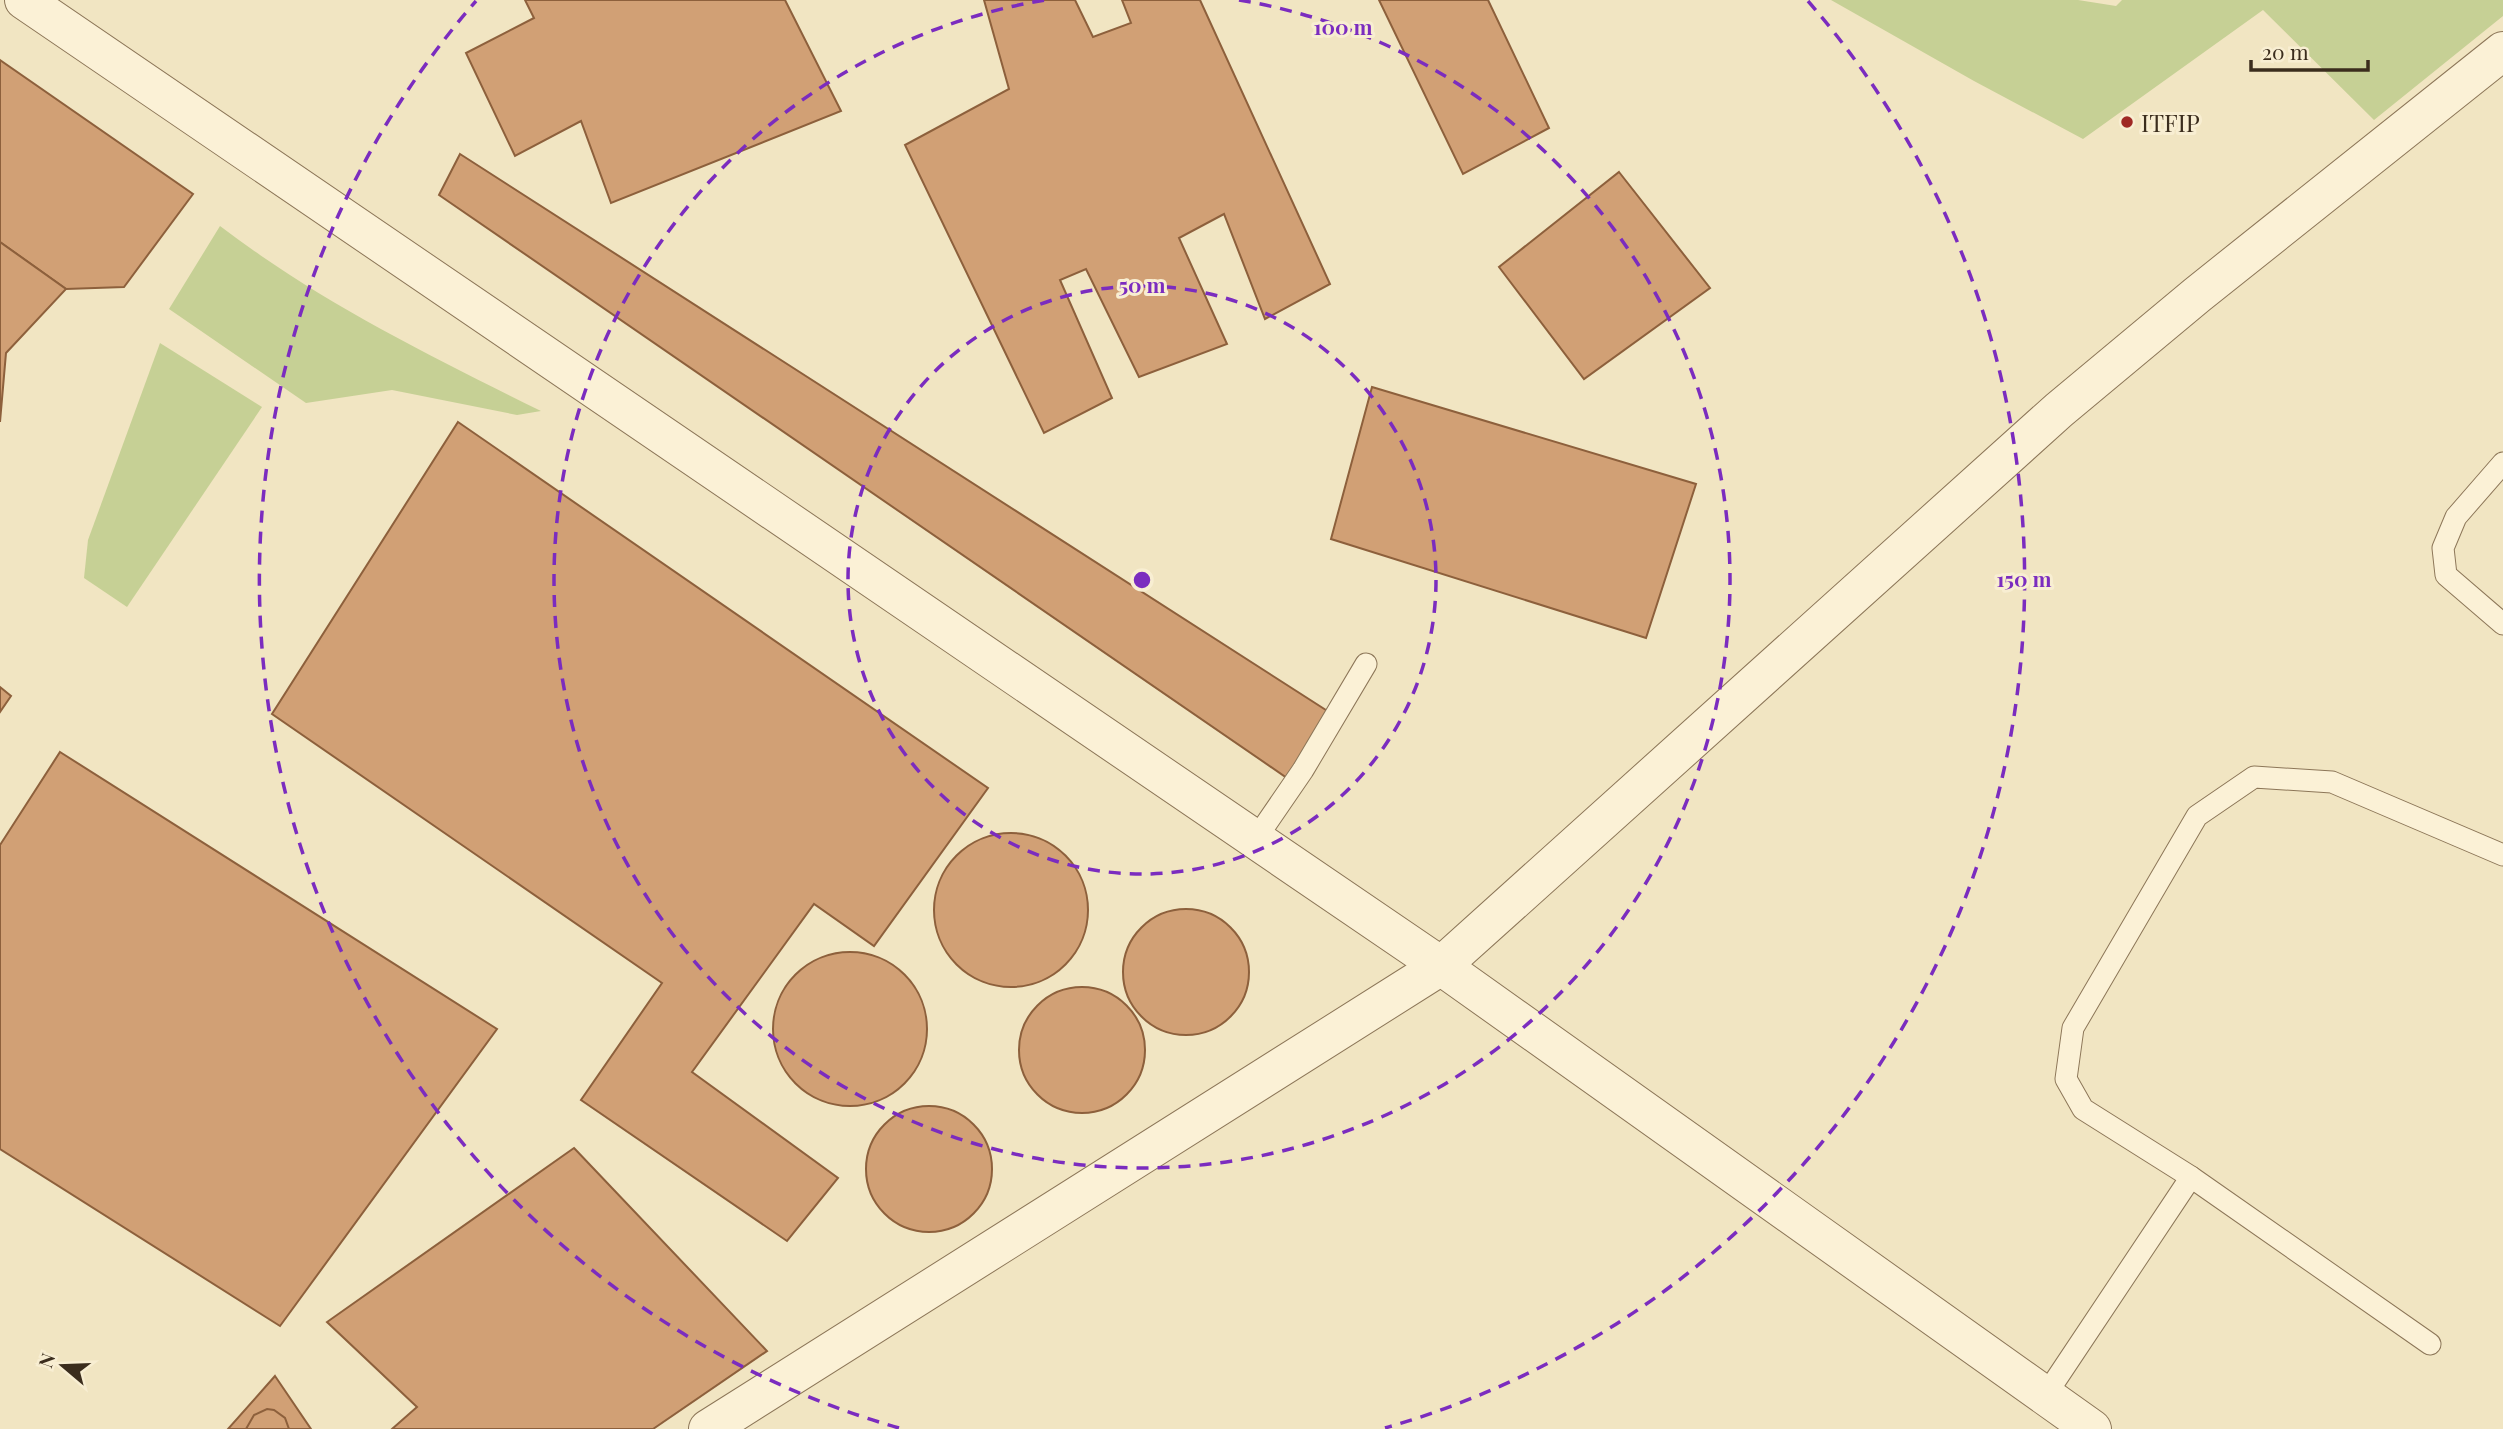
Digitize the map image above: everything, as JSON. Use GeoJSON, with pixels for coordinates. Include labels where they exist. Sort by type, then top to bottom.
{"type":"FeatureCollection","features":[{"type":"Feature","properties":{"kind":"street"},"geometry":{"type":"LineString","coordinates":[[24,0],[1441,966],[2092,1429]]}},
{"type":"Feature","properties":{"kind":"street"},"geometry":{"type":"LineString","coordinates":[[708,1429],[1441,966],[2059,410],[2197,295],[2503,51]]}},
{"type":"Feature","properties":{"kind":"lane"},"geometry":{"type":"LineString","coordinates":[[2503,463],[2456,517],[2443,548],[2446,575],[2503,624]]}},
{"type":"Feature","properties":{"kind":"lane"},"geometry":{"type":"LineString","coordinates":[[1255,840],[1303,770],[1366,664]]}},
{"type":"Feature","properties":{"kind":"lane"},"geometry":{"type":"LineString","coordinates":[[2430,1344],[2191,1177],[2083,1109],[2066,1079],[2073,1028],[2197,816],[2254,777],[2332,782],[2503,855]]}},
{"type":"Feature","properties":{"kind":"lane"},"geometry":{"type":"LineString","coordinates":[[2045,1396],[2191,1177]]}},
{"type":"Feature","properties":{"kind":"green space"},"geometry":{"type":"Polygon","coordinates":[[[1831,0],[2078,0],[2116,6],[2122,0],[2503,0],[2503,16],[2374,120],[2263,10],[2083,139],[1831,0]]]}},
{"type":"Feature","properties":{"kind":"green space"},"geometry":{"type":"Polygon","coordinates":[[[220,226],[335,303],[416,348],[541,411],[517,415],[392,390],[306,403],[169,309],[220,226]]]}},
{"type":"Feature","properties":{"kind":"green space"},"geometry":{"type":"Polygon","coordinates":[[[160,343],[262,407],[127,607],[84,578],[88,540],[160,343]]]}},
{"type":"Feature","properties":{"kind":"building"},"geometry":{"type":"Polygon","coordinates":[[[525,0],[785,0],[841,111],[611,203],[581,121],[515,156],[466,53],[534,18],[525,0]]]}},
{"type":"Feature","properties":{"kind":"building"},"geometry":{"type":"Polygon","coordinates":[[[984,0],[1075,0],[1093,37],[1131,23],[1122,0],[1200,0],[1330,284],[1265,319],[1224,214],[1179,238],[1227,344],[1139,377],[1086,269],[1060,280],[1112,398],[1044,433],[905,145],[1009,89],[984,0]]]}},
{"type":"Feature","properties":{"kind":"building"},"geometry":{"type":"Polygon","coordinates":[[[1379,0],[1488,0],[1549,128],[1463,174],[1379,0]]]}},
{"type":"Feature","properties":{"kind":"building"},"geometry":{"type":"Polygon","coordinates":[[[0,60],[193,194],[124,287],[66,289],[0,242],[0,60]]]}},
{"type":"Feature","properties":{"kind":"building"},"geometry":{"type":"Polygon","coordinates":[[[460,154],[1329,712],[1287,778],[439,195],[460,154]]]}},
{"type":"Feature","properties":{"kind":"building"},"geometry":{"type":"Polygon","coordinates":[[[1619,172],[1710,288],[1584,379],[1499,267],[1619,172]]]}},
{"type":"Feature","properties":{"kind":"building"},"geometry":{"type":"Polygon","coordinates":[[[0,242],[66,289],[6,353],[0,422],[0,242]]]}},
{"type":"Feature","properties":{"kind":"building"},"geometry":{"type":"Polygon","coordinates":[[[1372,387],[1696,484],[1646,638],[1331,539],[1372,387]]]}},
{"type":"Feature","properties":{"kind":"building"},"geometry":{"type":"Polygon","coordinates":[[[458,422],[988,788],[874,946],[814,904],[692,1072],[838,1178],[787,1241],[581,1100],[662,983],[272,714],[458,422]]]}},
{"type":"Feature","properties":{"kind":"building"},"geometry":{"type":"Polygon","coordinates":[[[0,687],[11,696],[0,712],[0,687]]]}},
{"type":"Feature","properties":{"kind":"building"},"geometry":{"type":"Polygon","coordinates":[[[60,752],[497,1029],[280,1326],[0,1149],[0,845],[60,752]]]}},
{"type":"Feature","properties":{"kind":"building"},"geometry":{"type":"Polygon","coordinates":[[[1011,833],[1040,839],[1065,856],[1082,881],[1088,910],[1082,939],[1065,964],[1040,981],[1011,987],[982,981],[957,964],[940,939],[934,910],[940,881],[957,856],[982,839],[1011,833]]]}},
{"type":"Feature","properties":{"kind":"building"},"geometry":{"type":"Polygon","coordinates":[[[1186,909],[1210,914],[1230,928],[1244,948],[1249,972],[1244,996],[1230,1016],[1210,1030],[1186,1035],[1162,1030],[1142,1016],[1128,996],[1123,972],[1128,948],[1142,928],[1162,914],[1186,909]]]}},
{"type":"Feature","properties":{"kind":"building"},"geometry":{"type":"Polygon","coordinates":[[[850,952],[879,958],[904,975],[921,1000],[927,1029],[921,1058],[904,1083],[879,1100],[850,1106],[821,1100],[796,1083],[779,1058],[773,1029],[779,1000],[796,975],[821,958],[850,952]]]}},
{"type":"Feature","properties":{"kind":"building"},"geometry":{"type":"Polygon","coordinates":[[[1082,987],[1106,992],[1126,1006],[1140,1026],[1145,1050],[1140,1074],[1126,1094],[1106,1108],[1082,1113],[1058,1108],[1038,1094],[1024,1074],[1019,1050],[1024,1026],[1038,1006],[1058,992],[1082,987]]]}},
{"type":"Feature","properties":{"kind":"building"},"geometry":{"type":"Polygon","coordinates":[[[929,1106],[953,1111],[973,1125],[987,1145],[992,1169],[987,1193],[973,1213],[953,1227],[929,1232],[905,1227],[885,1213],[871,1193],[866,1169],[871,1145],[885,1125],[905,1111],[929,1106]]]}},
{"type":"Feature","properties":{"kind":"building"},"geometry":{"type":"Polygon","coordinates":[[[574,1148],[767,1351],[653,1429],[392,1429],[417,1407],[327,1322],[574,1148]]]}},
{"type":"Feature","properties":{"kind":"building"},"geometry":{"type":"Polygon","coordinates":[[[275,1376],[311,1429],[228,1429],[275,1376]]]}},
{"type":"Feature","properties":{"kind":"building"},"geometry":{"type":"Polygon","coordinates":[[[267,1409],[274,1410],[285,1418],[289,1429],[246,1429],[254,1415],[267,1409]]]}},
{"type":"Feature","properties":{"kind":"place","name":"ITFIP"},"geometry":{"type":"Point","coordinates":[2127,122]}}]}
